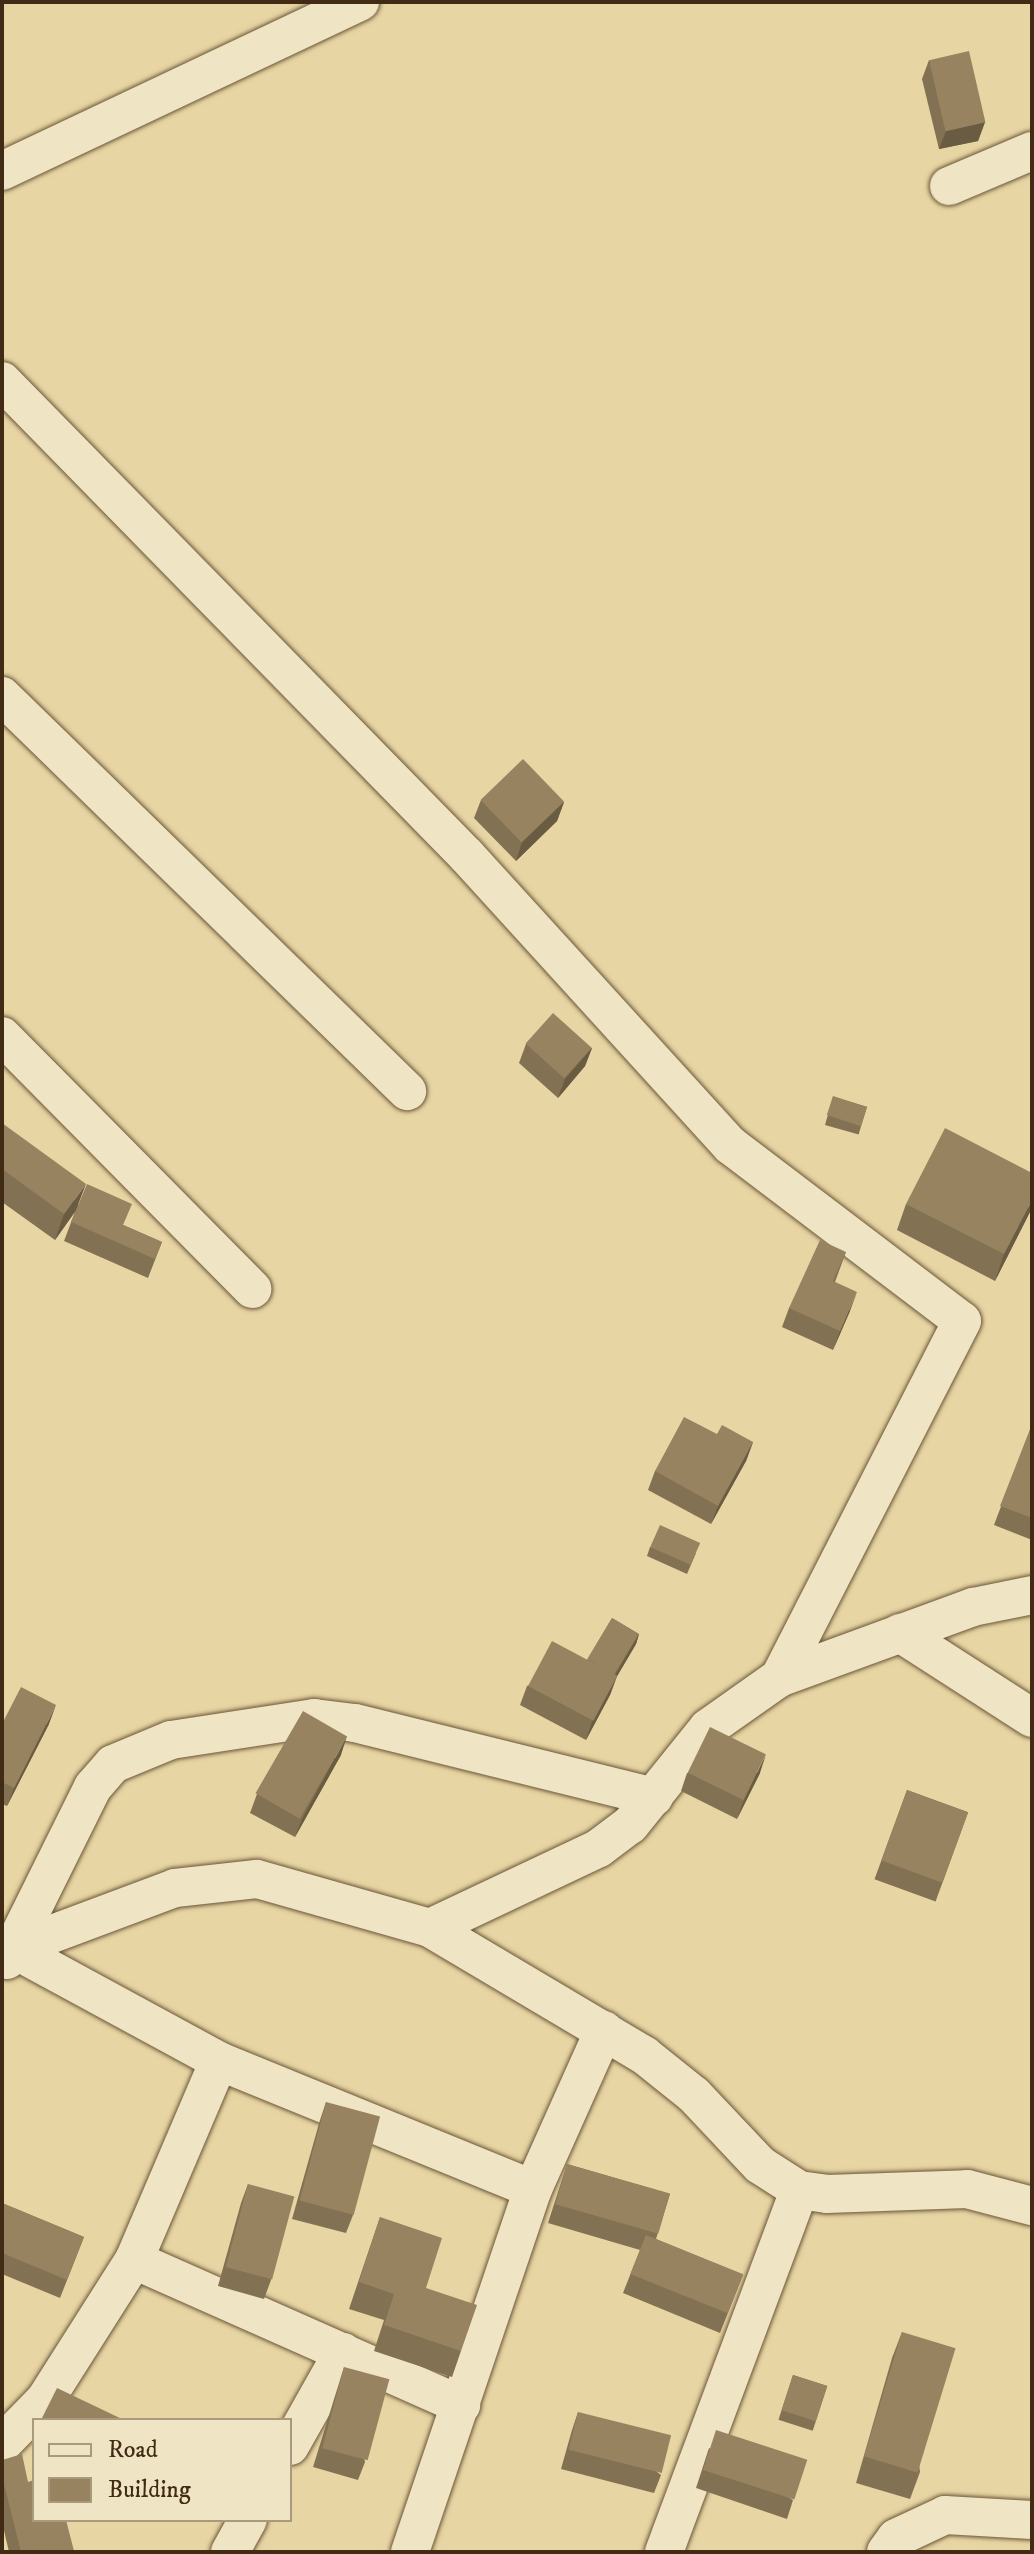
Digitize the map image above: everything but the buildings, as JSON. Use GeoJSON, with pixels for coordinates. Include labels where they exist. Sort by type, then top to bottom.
{"type":"FeatureCollection","features":[{"type":"Feature","properties":{"kind":"street"},"geometry":{"type":"LineString","coordinates":[[2,171],[360,2]]}},
{"type":"Feature","properties":{"kind":"street"},"geometry":{"type":"LineString","coordinates":[[949,186],[1032,151]]}},
{"type":"Feature","properties":{"kind":"street"},"geometry":{"type":"LineString","coordinates":[[2,381],[467,856],[730,1145],[962,1321],[779,1678]]}},
{"type":"Feature","properties":{"kind":"street"},"geometry":{"type":"LineString","coordinates":[[2,696],[407,1091]]}},
{"type":"Feature","properties":{"kind":"street"},"geometry":{"type":"LineString","coordinates":[[2,1036],[252,1289]]}},
{"type":"Feature","properties":{"kind":"street"},"geometry":{"type":"LineString","coordinates":[[430,1928],[599,1848],[654,1797],[708,1728],[779,1678],[973,1607],[1032,1595]]}},
{"type":"Feature","properties":{"kind":"street"},"geometry":{"type":"LineString","coordinates":[[900,1633],[1032,1718]]}},
{"type":"Feature","properties":{"kind":"street"},"geometry":{"type":"LineString","coordinates":[[5,1954],[93,1787],[113,1764],[171,1740],[288,1719],[328,1720],[654,1797]]}},
{"type":"Feature","properties":{"kind":"street"},"geometry":{"type":"LineString","coordinates":[[5,1954],[175,1888],[257,1879],[430,1928],[604,2030],[694,2095],[760,2165],[799,2190],[827,2194],[967,2189],[1032,2206]]}},
{"type":"Feature","properties":{"kind":"street"},"geometry":{"type":"LineString","coordinates":[[5,1954],[219,2061],[533,2189]]}},
{"type":"Feature","properties":{"kind":"street"},"geometry":{"type":"LineString","coordinates":[[410,2552],[533,2189],[604,2030]]}},
{"type":"Feature","properties":{"kind":"street"},"geometry":{"type":"LineString","coordinates":[[2,2444],[45,2400],[134,2260],[219,2061]]}},
{"type":"Feature","properties":{"kind":"street"},"geometry":{"type":"LineString","coordinates":[[664,2552],[799,2190]]}},
{"type":"Feature","properties":{"kind":"street"},"geometry":{"type":"LineString","coordinates":[[134,2260],[461,2405]]}},
{"type":"Feature","properties":{"kind":"street"},"geometry":{"type":"LineString","coordinates":[[292,2442],[343,2352]]}},
{"type":"Feature","properties":{"kind":"street"},"geometry":{"type":"LineString","coordinates":[[886,2552],[896,2538],[945,2515],[1032,2520]]}},
{"type":"Feature","properties":{"kind":"street"},"geometry":{"type":"LineString","coordinates":[[230,2552],[247,2522]]}}]}
